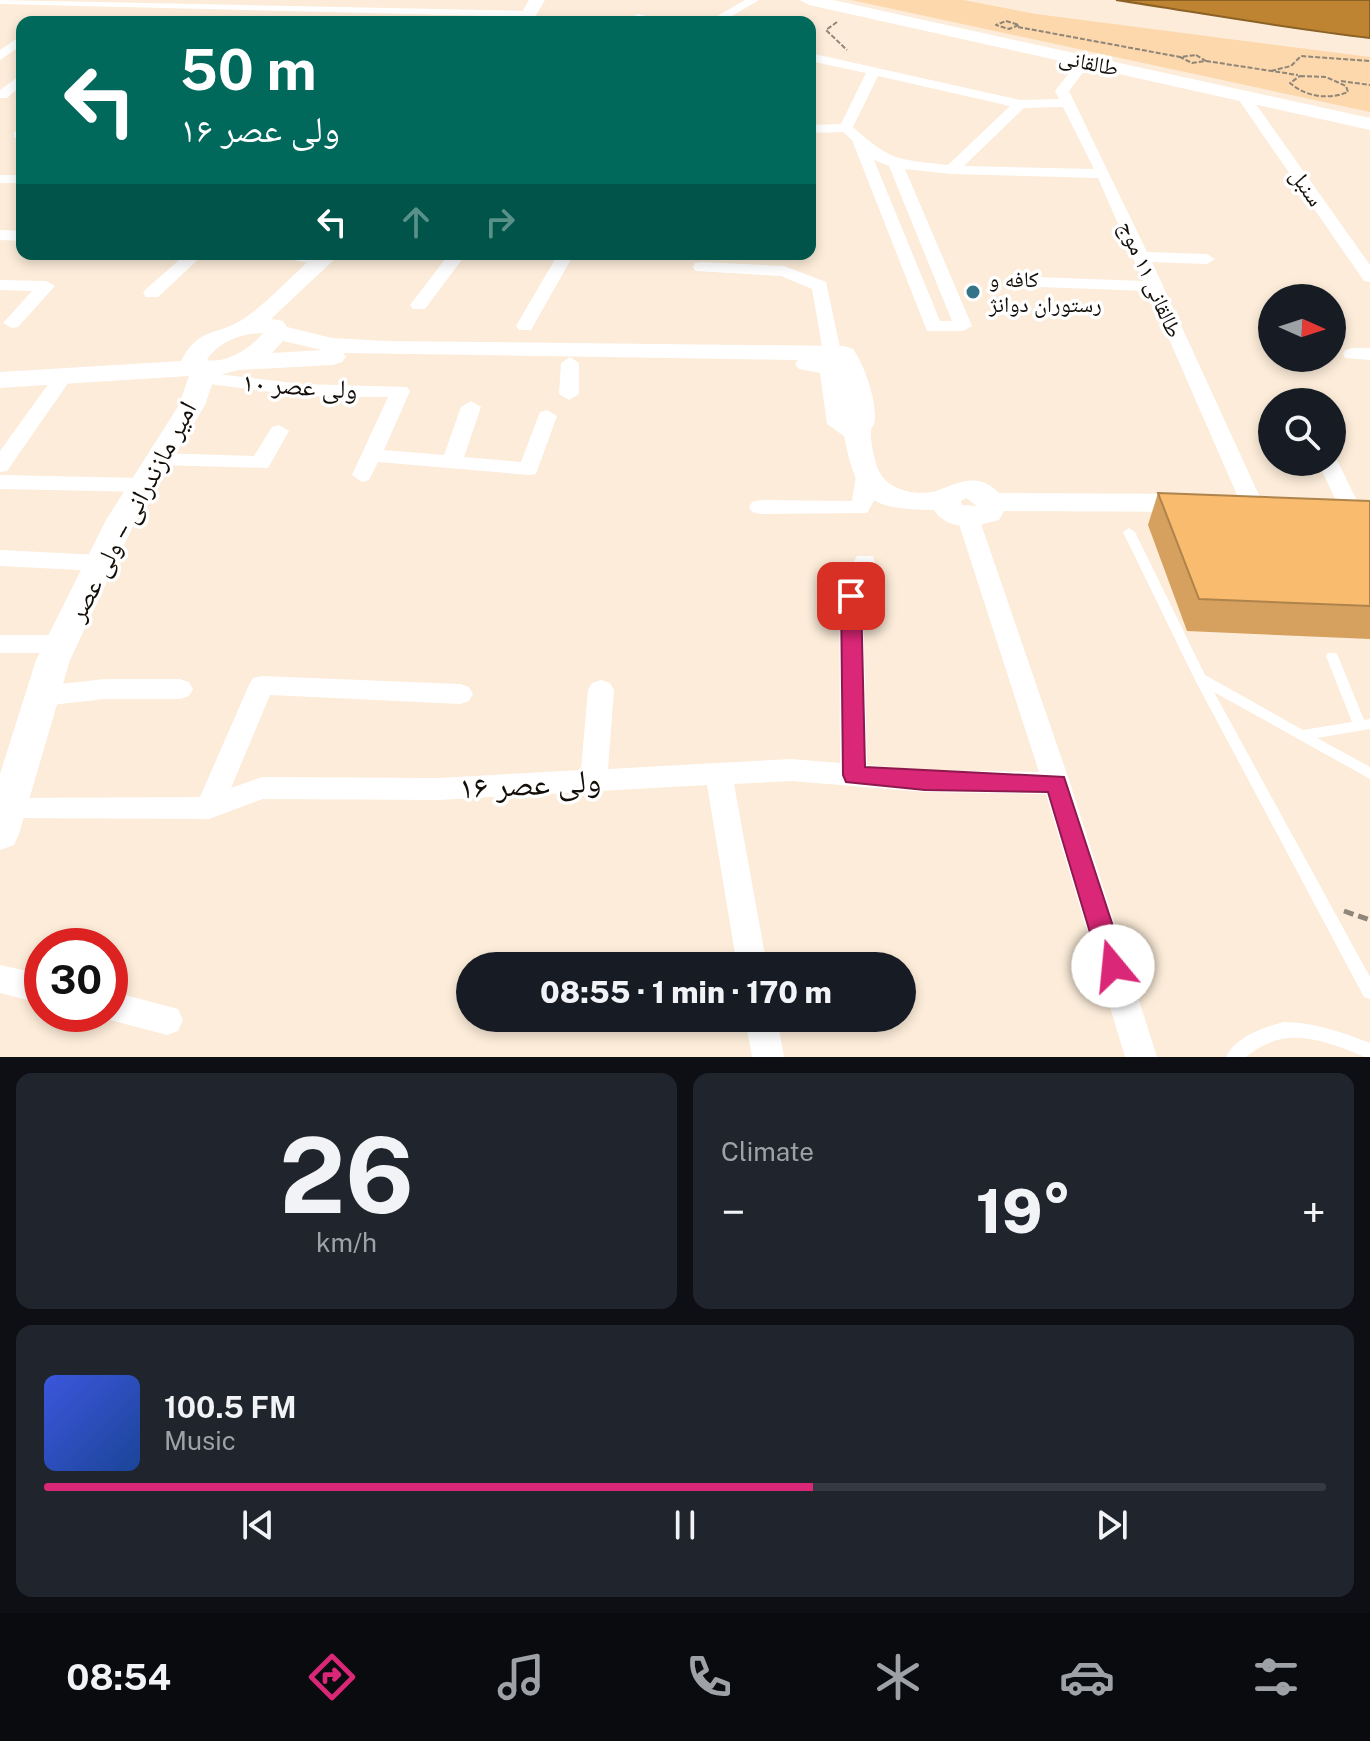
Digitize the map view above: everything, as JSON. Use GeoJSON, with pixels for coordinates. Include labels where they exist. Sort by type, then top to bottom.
{"type":"FeatureCollection","features":[{"type":"Feature","properties":{"kind":"main road","name":"طالقانی"},"geometry":{"type":"LineString","coordinates":[[809,0],[858,5],[1085,62],[1370,124]]}},
{"type":"Feature","properties":{"kind":"main road","name":"طالقانی"},"geometry":{"type":"LineString","coordinates":[[832,0],[1370,116]]}},
{"type":"Feature","properties":{"kind":"main road"},"geometry":{"type":"LineString","coordinates":[[858,5],[1014,33],[1043,45]]}},
{"type":"Feature","properties":{"kind":"street"},"geometry":{"type":"LineString","coordinates":[[724,16],[753,0]]}},
{"type":"Feature","properties":{"kind":"street"},"geometry":{"type":"LineString","coordinates":[[0,1],[284,3],[449,16]]}},
{"type":"Feature","properties":{"kind":"street"},"geometry":{"type":"LineString","coordinates":[[55,12],[67,3]]}},
{"type":"Feature","properties":{"kind":"street"},"geometry":{"type":"LineString","coordinates":[[98,13],[109,3]]}},
{"type":"Feature","properties":{"kind":"street"},"geometry":{"type":"LineString","coordinates":[[149,16],[162,4]]}},
{"type":"Feature","properties":{"kind":"street"},"geometry":{"type":"LineString","coordinates":[[476,16],[530,12]]}},
{"type":"Feature","properties":{"kind":"street"},"geometry":{"type":"LineString","coordinates":[[0,56],[16,44]]}},
{"type":"Feature","properties":{"kind":"street"},"geometry":{"type":"LineString","coordinates":[[816,59],[1020,104],[1067,103],[1062,91],[1085,62]]}},
{"type":"Feature","properties":{"kind":"street"},"geometry":{"type":"LineString","coordinates":[[873,73],[852,134],[933,327],[963,326],[895,163]]}},
{"type":"Feature","properties":{"kind":"street","name":"سنبل"},"geometry":{"type":"LineString","coordinates":[[1243,96],[1370,277]]}},
{"type":"Feature","properties":{"kind":"street","name":"طالقانی ۱۱ موج"},"geometry":{"type":"LineString","coordinates":[[1067,103],[1104,174],[1154,286],[1266,504]]}},
{"type":"Feature","properties":{"kind":"street"},"geometry":{"type":"LineString","coordinates":[[951,170],[1020,104]]}},
{"type":"Feature","properties":{"kind":"street"},"geometry":{"type":"LineString","coordinates":[[816,130],[852,134],[877,156],[895,163],[951,170],[1104,174]]}},
{"type":"Feature","properties":{"kind":"street"},"geometry":{"type":"LineString","coordinates":[[1141,257],[1207,259]]}},
{"type":"Feature","properties":{"kind":"street"},"geometry":{"type":"LineString","coordinates":[[152,293],[189,260]]}},
{"type":"Feature","properties":{"kind":"street"},"geometry":{"type":"LineString","coordinates":[[210,370],[269,344],[266,328],[301,281],[322,260]]}},
{"type":"Feature","properties":{"kind":"street"},"geometry":{"type":"LineString","coordinates":[[419,305],[453,260]]}},
{"type":"Feature","properties":{"kind":"street"},"geometry":{"type":"LineString","coordinates":[[525,326],[563,260]]}},
{"type":"Feature","properties":{"kind":"street"},"geometry":{"type":"LineString","coordinates":[[701,267],[782,262],[820,286],[832,352]]}},
{"type":"Feature","properties":{"kind":"street"},"geometry":{"type":"LineString","coordinates":[[1038,282],[1154,286]]}},
{"type":"Feature","properties":{"kind":"street"},"geometry":{"type":"LineString","coordinates":[[0,285],[46,286],[12,323]]}},
{"type":"Feature","properties":{"kind":"street"},"geometry":{"type":"LineString","coordinates":[[92,375],[266,328],[332,345],[822,364],[832,369],[841,424],[857,432]]}},
{"type":"Feature","properties":{"kind":"street","name":"امیر مازندرانی -- ولی عصر"},"geometry":{"type":"LineString","coordinates":[[4,822],[60,644],[100,563],[210,370],[193,362],[193,358],[216,340]]}},
{"type":"Feature","properties":{"kind":"street"},"geometry":{"type":"LineString","coordinates":[[0,380],[210,370],[319,357],[570,363],[632,357],[832,352],[849,358],[862,420],[857,432],[866,476],[864,499],[859,508],[760,507]]}},
{"type":"Feature","properties":{"kind":"street"},"geometry":{"type":"LineString","coordinates":[[569,394],[570,363]]}},
{"type":"Feature","properties":{"kind":"street","name":"ولی عصر ۱۰"},"geometry":{"type":"LineString","coordinates":[[210,370],[301,390],[400,391],[366,465],[452,463]]}},
{"type":"Feature","properties":{"kind":"street"},"geometry":{"type":"LineString","coordinates":[[0,466],[64,376]]}},
{"type":"Feature","properties":{"kind":"street"},"geometry":{"type":"LineString","coordinates":[[471,407],[452,463],[526,478],[547,416]]}},
{"type":"Feature","properties":{"kind":"street"},"geometry":{"type":"LineString","coordinates":[[0,482],[259,467],[279,431]]}},
{"type":"Feature","properties":{"kind":"street"},"geometry":{"type":"LineString","coordinates":[[866,476],[884,494],[897,500],[968,507],[1266,504]]}},
{"type":"Feature","properties":{"kind":"street"},"geometry":{"type":"LineString","coordinates":[[1334,476],[1347,509]]}},
{"type":"Feature","properties":{"kind":"street"},"geometry":{"type":"LineString","coordinates":[[968,507],[1141,1057]]}},
{"type":"Feature","properties":{"kind":"street"},"geometry":{"type":"LineString","coordinates":[[0,558],[100,563]]}},
{"type":"Feature","properties":{"kind":"street"},"geometry":{"type":"LineString","coordinates":[[854,775],[851,596],[869,587],[865,561]]}},
{"type":"Feature","properties":{"kind":"street"},"geometry":{"type":"LineString","coordinates":[[0,644],[60,644]]}},
{"type":"Feature","properties":{"kind":"street"},"geometry":{"type":"LineString","coordinates":[[209,808],[262,685],[460,694]]}},
{"type":"Feature","properties":{"kind":"street"},"geometry":{"type":"LineString","coordinates":[[42,696],[105,689],[180,689]]}},
{"type":"Feature","properties":{"kind":"street"},"geometry":{"type":"LineString","coordinates":[[594,781],[601,690]]}},
{"type":"Feature","properties":{"kind":"street","name":"ولی عصر ۱۶"},"geometry":{"type":"LineString","coordinates":[[4,822],[209,808],[262,788],[439,789],[791,770],[925,781],[1056,783]]}},
{"type":"Feature","properties":{"kind":"street"},"geometry":{"type":"LineString","coordinates":[[719,774],[750,952]]}},
{"type":"Feature","properties":{"kind":"street"},"geometry":{"type":"LineString","coordinates":[[0,979],[24,985]]}},
{"type":"Feature","properties":{"kind":"street"},"geometry":{"type":"LineString","coordinates":[[128,1010],[167,1020]]}},
{"type":"Feature","properties":{"kind":"street"},"geometry":{"type":"LineString","coordinates":[[764,1032],[768,1057]]}},
{"type":"Feature","properties":{"kind":"lane"},"geometry":{"type":"LineString","coordinates":[[1129,532],[1200,678],[1370,992]]}},
{"type":"Feature","properties":{"kind":"lane"},"geometry":{"type":"LineString","coordinates":[[1301,735],[1365,725],[1332,656]]}},
{"type":"Feature","properties":{"kind":"lane"},"geometry":{"type":"LineString","coordinates":[[1200,678],[1370,774]]}},
{"type":"Feature","properties":{"kind":"lane"},"geometry":{"type":"LineString","coordinates":[[1234,1057],[1245,1046],[1271,1030],[1303,1030],[1370,1051]]}},
{"type":"Feature","properties":{"kind":"path"},"geometry":{"type":"LineString","coordinates":[[858,5],[826,30],[873,73]]}},
{"type":"Feature","properties":{"kind":"path"},"geometry":{"type":"LineString","coordinates":[[1018,27],[1011,21],[996,23],[1005,28],[1018,27],[1180,57],[1192,63],[1206,61],[1370,85]]}},
{"type":"Feature","properties":{"kind":"path"},"geometry":{"type":"LineString","coordinates":[[1180,57],[1196,55],[1206,61]]}},
{"type":"Feature","properties":{"kind":"path"},"geometry":{"type":"LineString","coordinates":[[1271,71],[1291,66],[1301,56],[1370,61]]}},
{"type":"Feature","properties":{"kind":"path"},"geometry":{"type":"LineString","coordinates":[[1300,76],[1290,83],[1303,92],[1330,96],[1348,92],[1346,86],[1335,79]]}},
{"type":"Feature","properties":{"kind":"shaded area"},"geometry":{"type":"Polygon","coordinates":[[[851,0],[963,0],[1036,14],[1370,57],[1370,112],[851,0]]]}},
{"type":"Feature","properties":{"kind":"shaded area"},"geometry":{"type":"Polygon","coordinates":[[[1116,0],[1370,0],[1370,38],[1275,25],[1116,0]]]}},
{"type":"Feature","properties":{"kind":"building"},"geometry":{"type":"Polygon","coordinates":[[[1158,493],[1370,501],[1370,606],[1199,599],[1158,493]]]}},
{"type":"Feature","properties":{"kind":"place","name":"کافه و رستوران دوانژ"},"geometry":{"type":"Point","coordinates":[973,292]}},
{"type":"Feature","properties":{"kind":"route"},"geometry":{"type":"LineString","coordinates":[[851,596],[854,775],[925,781],[1056,783],[1113,966]]}}]}
